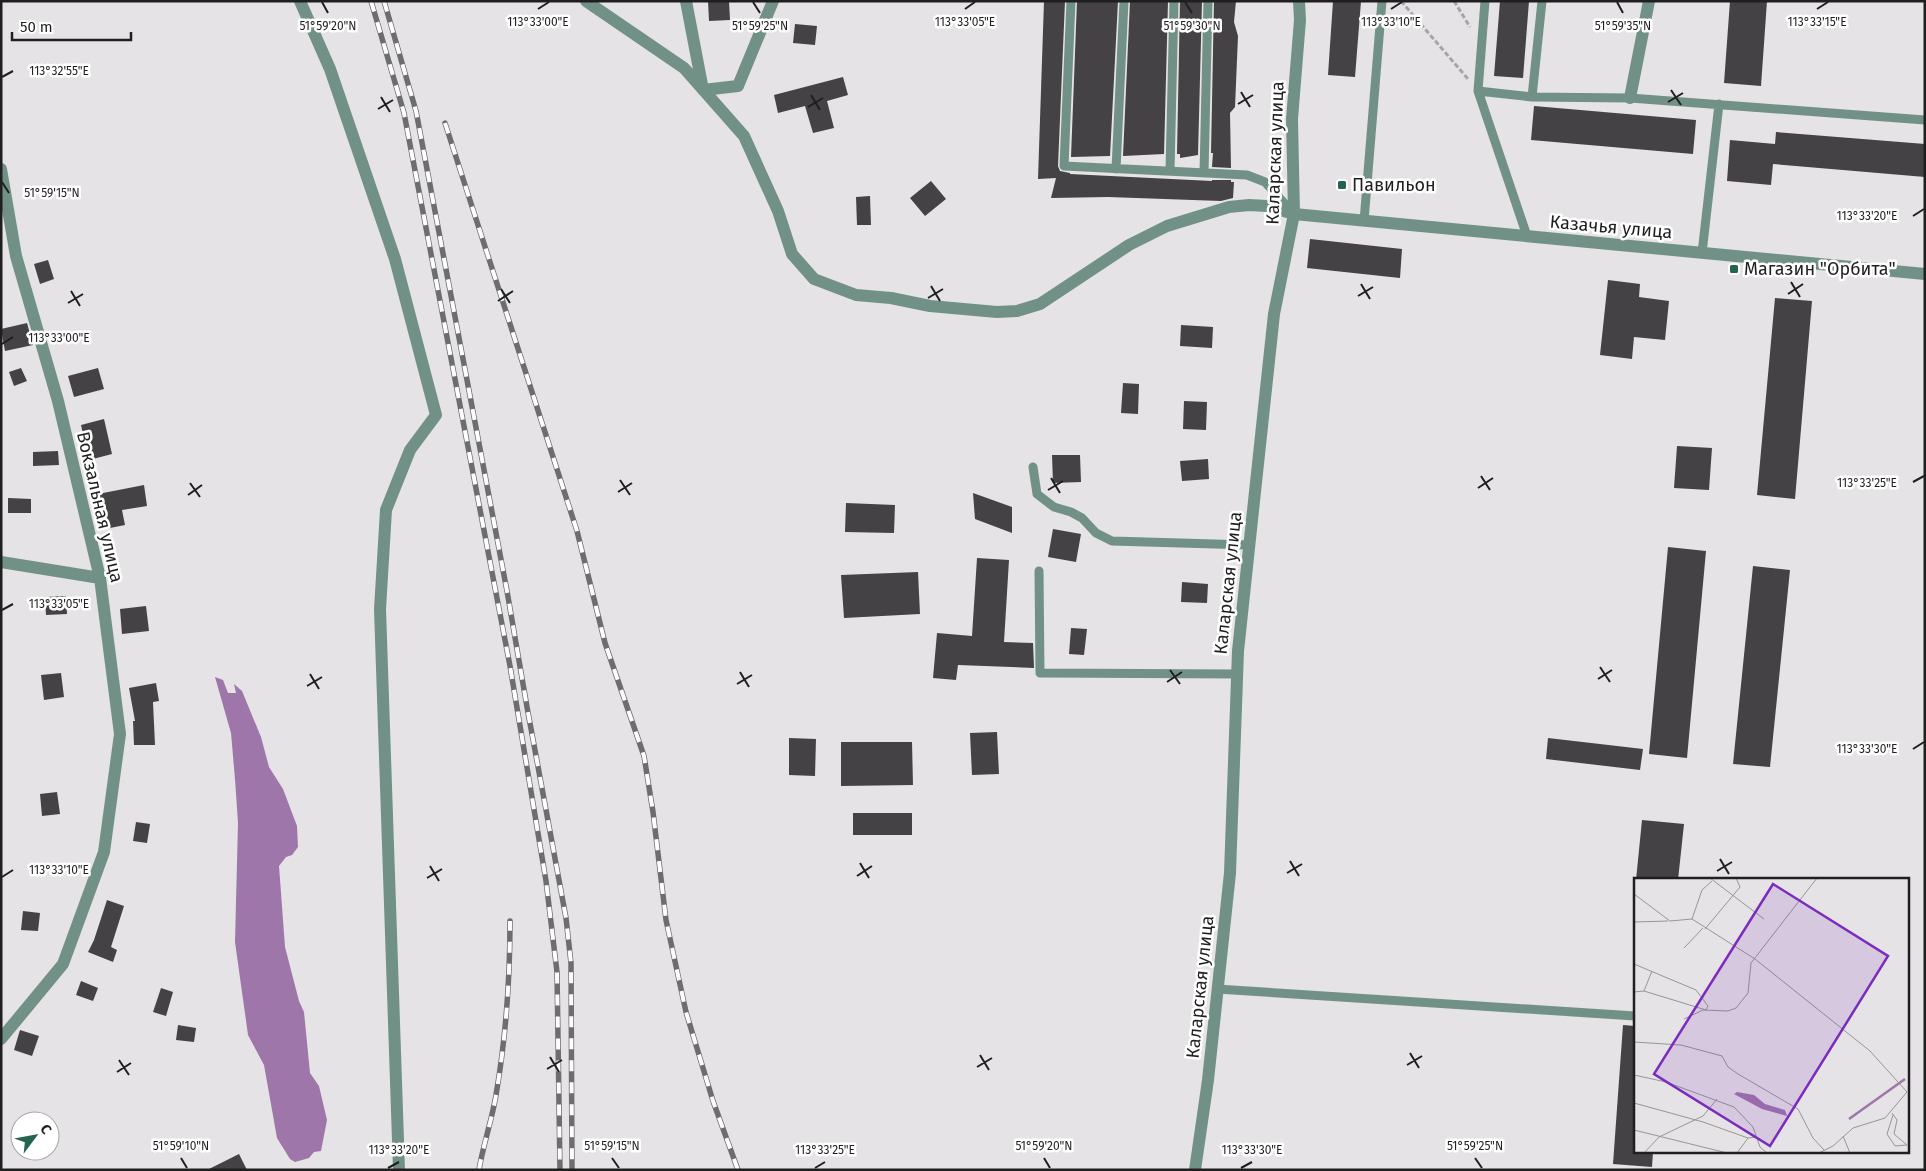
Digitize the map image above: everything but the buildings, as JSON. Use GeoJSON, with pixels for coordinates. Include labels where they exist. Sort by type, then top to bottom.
{"type":"FeatureCollection","features":[{"type":"Feature","properties":{"kind":"street"},"geometry":{"type":"LineString","coordinates":[[300,1],[330,69],[395,259],[436,415],[410,450],[386,510],[380,609],[399,1170]]}},
{"type":"Feature","properties":{"kind":"street","name":"Казачья улица"},"geometry":{"type":"LineString","coordinates":[[586,1],[684,68],[744,136],[778,211],[792,254],[814,279],[856,295],[891,298],[939,306],[997,312],[1017,312],[1040,304],[1129,245],[1166,226],[1229,207],[1249,205],[1267,206],[1294,214],[1925,274]]}},
{"type":"Feature","properties":{"kind":"street"},"geometry":{"type":"LineString","coordinates":[[686,1],[703,90],[738,86],[773,1]]}},
{"type":"Feature","properties":{"kind":"street","name":"Каларская улица"},"geometry":{"type":"LineString","coordinates":[[1195,1170],[1208,1080],[1230,873],[1237,674],[1249,544],[1274,314],[1294,214],[1292,119],[1300,20],[1299,1]]}},
{"type":"Feature","properties":{"kind":"street"},"geometry":{"type":"LineString","coordinates":[[1630,98],[1648,1]]}},
{"type":"Feature","properties":{"kind":"street","name":"Вокзальная улица"},"geometry":{"type":"LineString","coordinates":[[1,169],[16,256],[58,401],[100,578],[120,734],[104,852],[63,964],[2,1037]]}},
{"type":"Feature","properties":{"kind":"street"},"geometry":{"type":"LineString","coordinates":[[1,562],[100,578]]}},
{"type":"Feature","properties":{"kind":"lane"},"geometry":{"type":"LineString","coordinates":[[1071,1],[1064,166],[1247,175],[1265,182],[1294,214]]}},
{"type":"Feature","properties":{"kind":"lane"},"geometry":{"type":"LineString","coordinates":[[1116,169],[1124,1]]}},
{"type":"Feature","properties":{"kind":"lane"},"geometry":{"type":"LineString","coordinates":[[1170,172],[1174,1]]}},
{"type":"Feature","properties":{"kind":"lane"},"geometry":{"type":"LineString","coordinates":[[1204,173],[1208,1]]}},
{"type":"Feature","properties":{"kind":"lane"},"geometry":{"type":"LineString","coordinates":[[1364,220],[1382,1]]}},
{"type":"Feature","properties":{"kind":"lane"},"geometry":{"type":"LineString","coordinates":[[1485,1],[1478,91],[1527,236]]}},
{"type":"Feature","properties":{"kind":"lane"},"geometry":{"type":"LineString","coordinates":[[1532,97],[1542,1]]}},
{"type":"Feature","properties":{"kind":"lane"},"geometry":{"type":"LineString","coordinates":[[1478,91],[1532,97],[1630,98],[1925,120]]}},
{"type":"Feature","properties":{"kind":"lane"},"geometry":{"type":"LineString","coordinates":[[1702,253],[1719,104]]}},
{"type":"Feature","properties":{"kind":"lane"},"geometry":{"type":"LineString","coordinates":[[1033,467],[1037,494],[1054,507],[1071,512],[1082,518],[1096,533],[1112,541],[1249,544]]}},
{"type":"Feature","properties":{"kind":"lane"},"geometry":{"type":"LineString","coordinates":[[1039,571],[1040,673],[1237,674]]}},
{"type":"Feature","properties":{"kind":"lane"},"geometry":{"type":"LineString","coordinates":[[1217,988],[1634,1016]]}},
{"type":"Feature","properties":{"kind":"path"},"geometry":{"type":"LineString","coordinates":[[1402,1],[1478,91]]}},
{"type":"Feature","properties":{"kind":"path"},"geometry":{"type":"LineString","coordinates":[[1454,1],[1481,45]]}},
{"type":"Feature","properties":{"kind":"shaded area"},"geometry":{"type":"Polygon","coordinates":[[[215,677],[223,680],[228,693],[236,693],[234,684],[242,691],[261,737],[269,767],[283,789],[297,826],[298,847],[279,866],[285,947],[299,1001],[304,1012],[310,1073],[319,1086],[327,1120],[321,1151],[314,1152],[309,1158],[295,1162],[290,1159],[277,1138],[264,1065],[248,1035],[235,942],[238,823],[231,733],[215,677]]]}},
{"type":"Feature","properties":{"kind":"railway"},"geometry":{"type":"LineString","coordinates":[[371,1],[404,113],[510,666],[546,881],[557,972],[560,1170]]}},
{"type":"Feature","properties":{"kind":"railway"},"geometry":{"type":"LineString","coordinates":[[384,1],[416,111],[507,591],[566,918],[571,963],[572,1170]]}},
{"type":"Feature","properties":{"kind":"railway"},"geometry":{"type":"LineString","coordinates":[[445,123],[577,531],[605,643],[644,756],[666,920],[686,1012],[713,1101],[738,1170]]}},
{"type":"Feature","properties":{"kind":"railway"},"geometry":{"type":"LineString","coordinates":[[479,1170],[494,1104],[505,1030],[510,921]]}},
{"type":"Feature","properties":{"kind":"place","name":"Павильон"},"geometry":{"type":"Point","coordinates":[1342,185]}},
{"type":"Feature","properties":{"kind":"place","name":"Магазин \"Орбита\""},"geometry":{"type":"Point","coordinates":[1734,269]}}]}
